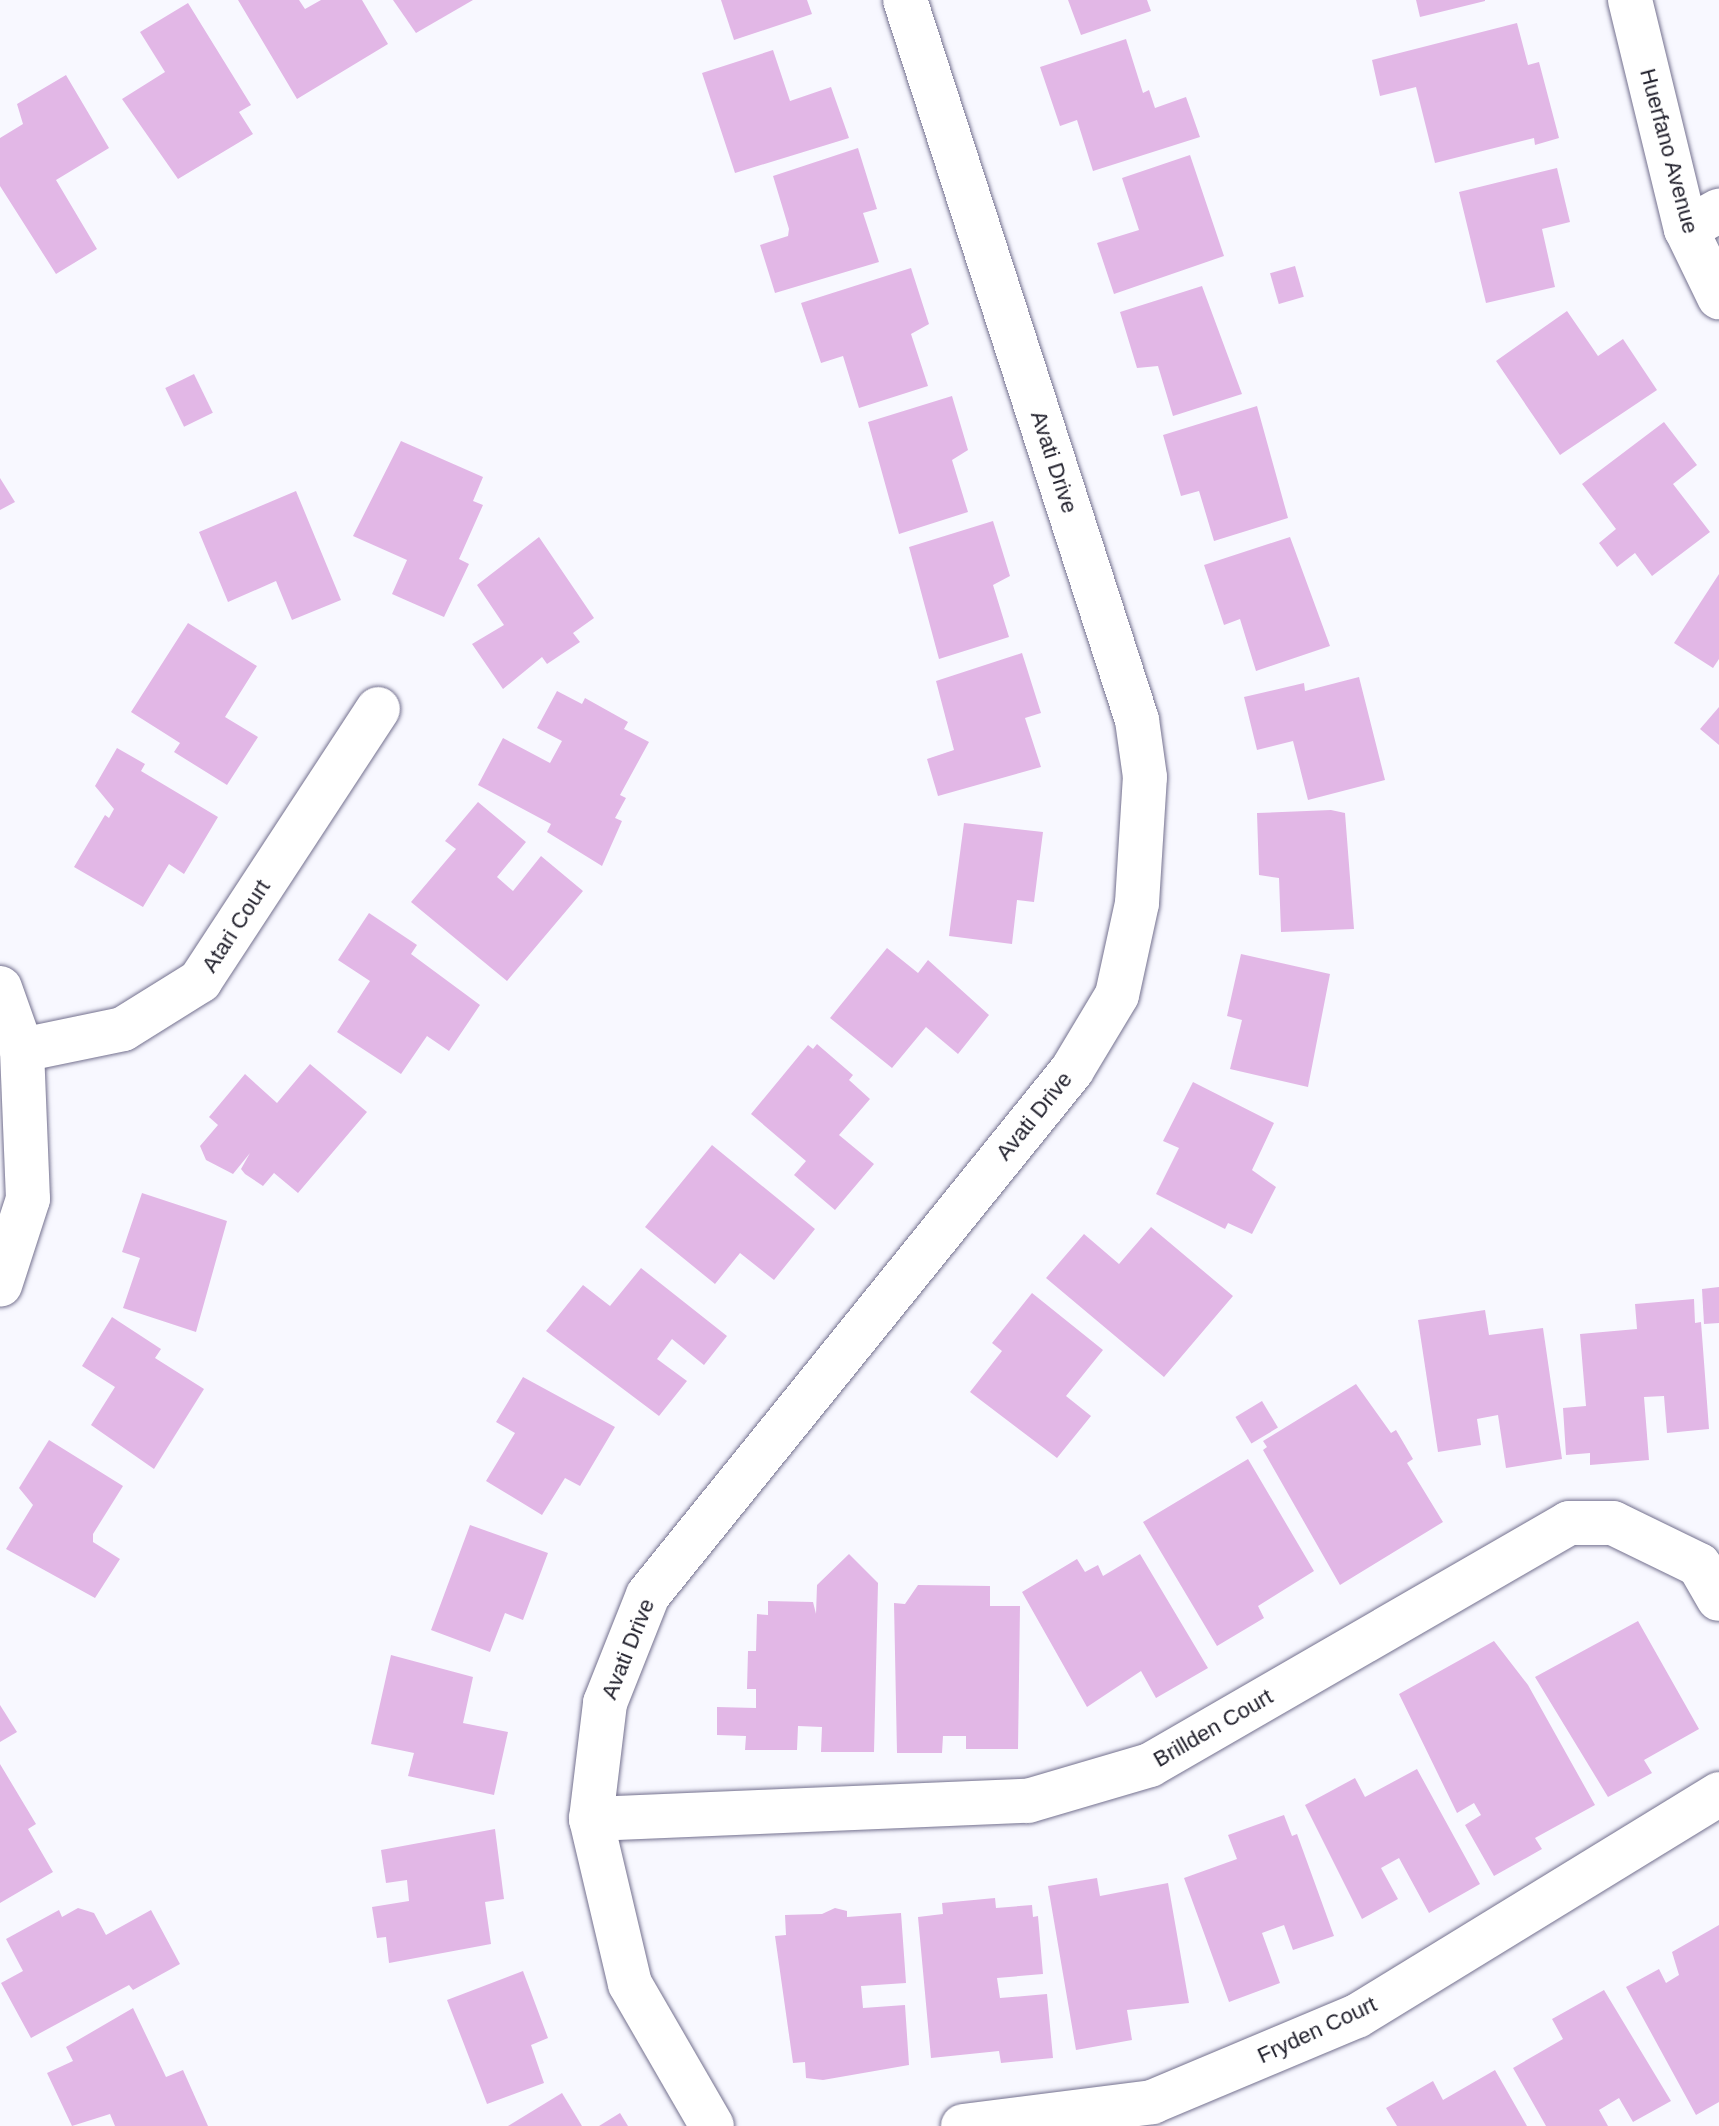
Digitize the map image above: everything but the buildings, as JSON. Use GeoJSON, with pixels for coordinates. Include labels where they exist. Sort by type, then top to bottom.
{"type":"FeatureCollection","features":[{"type":"Feature","properties":{"kind":"street","name":"Avati Drive"},"geometry":{"type":"LineString","coordinates":[[712,2126],[630,1984],[591,1819],[605,1703],[648,1595],[1072,1070],[1117,995],[1137,903],[1145,777],[1137,720],[905,0]]}},
{"type":"Feature","properties":{"kind":"street","name":"Huerfano Avenue"},"geometry":{"type":"LineString","coordinates":[[1630,0],[1703,220],[1719,297]]}},
{"type":"Feature","properties":{"kind":"street","name":"Atari Court"},"geometry":{"type":"LineString","coordinates":[[22,1050],[123,1029],[200,981],[378,709]]}},
{"type":"Feature","properties":{"kind":"street"},"geometry":{"type":"LineString","coordinates":[[0,988],[22,1050],[28,1199],[0,1285]]}},
{"type":"Feature","properties":{"kind":"street","name":"Brillden Court"},"geometry":{"type":"LineString","coordinates":[[591,1819],[1028,1801],[1150,1765],[1569,1523],[1613,1523],[1699,1565],[1719,1599]]}},
{"type":"Feature","properties":{"kind":"street","name":"Fryden Court"},"geometry":{"type":"LineString","coordinates":[[963,2126],[1152,2102],[1357,2016],[1719,1794]]}}]}
